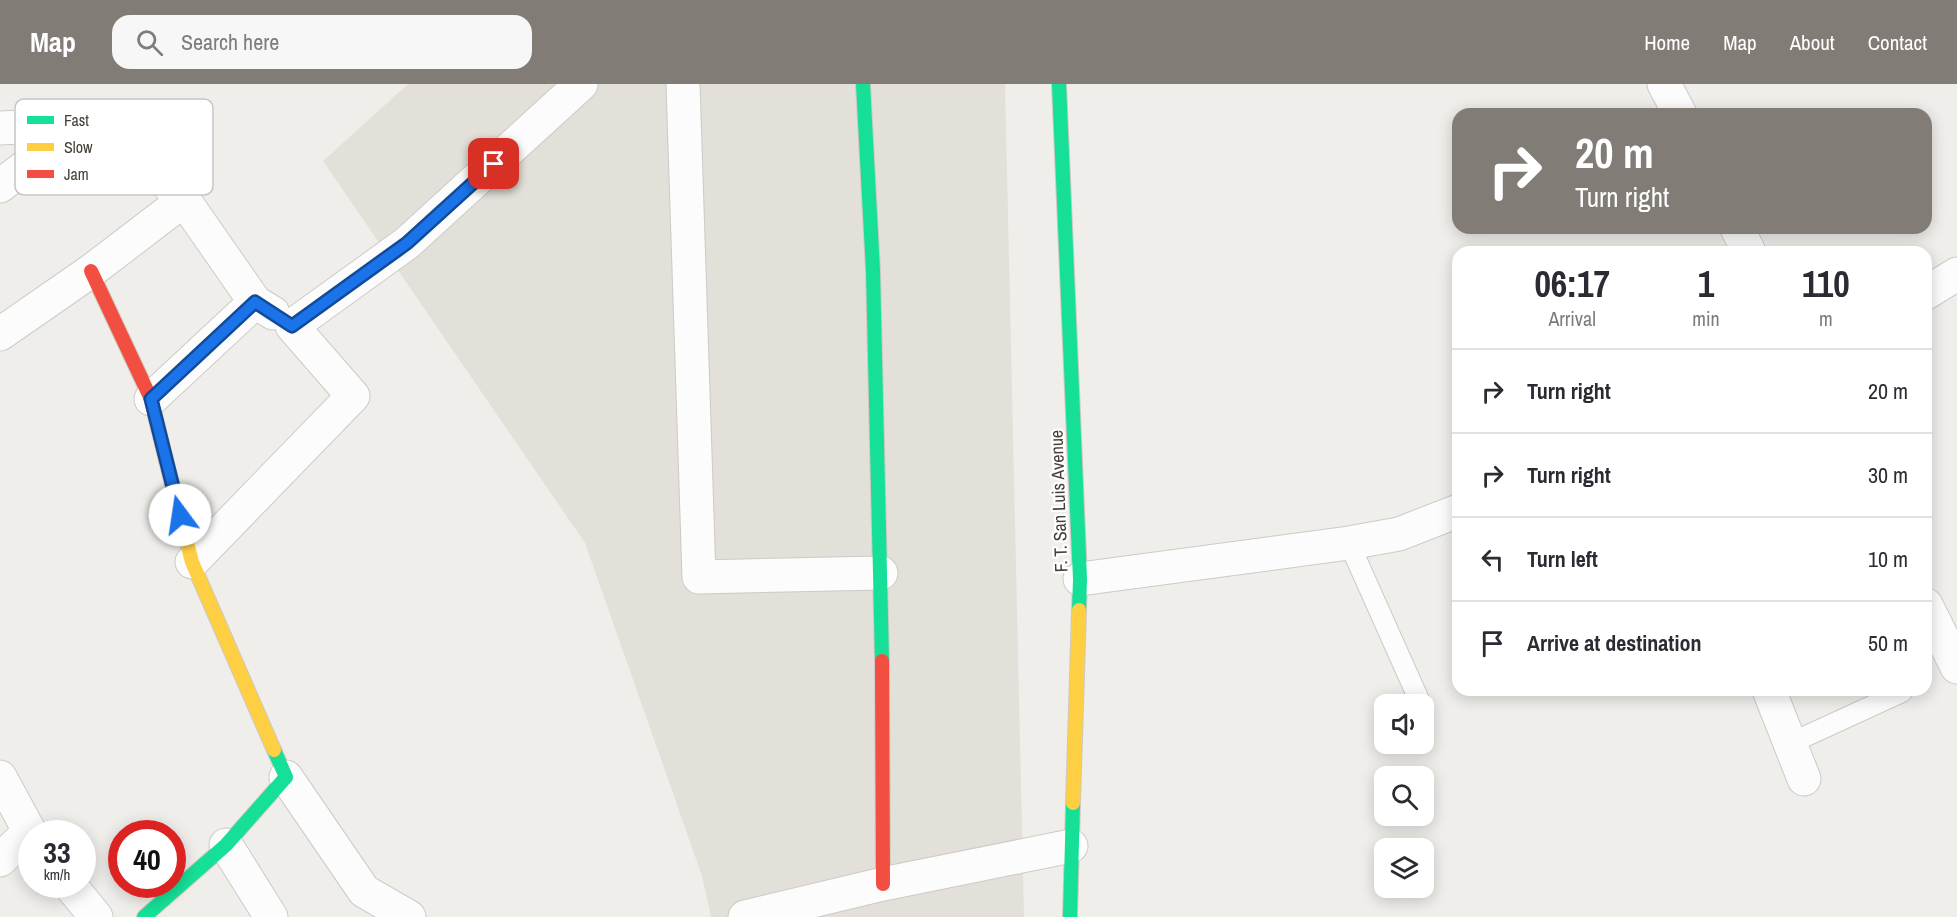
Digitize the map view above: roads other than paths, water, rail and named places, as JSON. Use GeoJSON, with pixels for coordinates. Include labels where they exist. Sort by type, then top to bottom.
{"type":"FeatureCollection","features":[{"type":"Feature","properties":{"kind":"street"},"geometry":{"type":"LineString","coordinates":[[292,326],[407,243],[580,84]]}},
{"type":"Feature","properties":{"kind":"street"},"geometry":{"type":"LineString","coordinates":[[683,84],[699,577],[881,573]]}},
{"type":"Feature","properties":{"kind":"street"},"geometry":{"type":"LineString","coordinates":[[863,84],[873,270],[881,573],[883,884]]}},
{"type":"Feature","properties":{"kind":"street","name":"F. T. San Luis Avenue"},"geometry":{"type":"LineString","coordinates":[[1059,84],[1080,579],[1070,917]]}},
{"type":"Feature","properties":{"kind":"street"},"geometry":{"type":"LineString","coordinates":[[1664,84],[1677,108]]}},
{"type":"Feature","properties":{"kind":"street"},"geometry":{"type":"LineString","coordinates":[[0,128],[15,127]]}},
{"type":"Feature","properties":{"kind":"street"},"geometry":{"type":"LineString","coordinates":[[0,186],[15,175]]}},
{"type":"Feature","properties":{"kind":"street"},"geometry":{"type":"LineString","coordinates":[[178,195],[255,302],[292,326],[352,396],[192,562]]}},
{"type":"Feature","properties":{"kind":"street"},"geometry":{"type":"LineString","coordinates":[[0,334],[91,271],[183,200]]}},
{"type":"Feature","properties":{"kind":"street"},"geometry":{"type":"LineString","coordinates":[[91,271],[151,399],[192,562],[286,777],[364,891],[409,917]]}},
{"type":"Feature","properties":{"kind":"street"},"geometry":{"type":"LineString","coordinates":[[1932,289],[1957,274]]}},
{"type":"Feature","properties":{"kind":"street"},"geometry":{"type":"LineString","coordinates":[[151,399],[255,302]]}},
{"type":"Feature","properties":{"kind":"street"},"geometry":{"type":"LineString","coordinates":[[1080,579],[1350,543],[1399,534],[1452,513]]}},
{"type":"Feature","properties":{"kind":"street"},"geometry":{"type":"LineString","coordinates":[[1932,617],[1957,667]]}},
{"type":"Feature","properties":{"kind":"street"},"geometry":{"type":"LineString","coordinates":[[1771,696],[1804,779]]}},
{"type":"Feature","properties":{"kind":"street"},"geometry":{"type":"LineString","coordinates":[[0,777],[22,820]]}},
{"type":"Feature","properties":{"kind":"street"},"geometry":{"type":"LineString","coordinates":[[144,917],[226,845],[286,777]]}},
{"type":"Feature","properties":{"kind":"street"},"geometry":{"type":"LineString","coordinates":[[0,860],[18,845]]}},
{"type":"Feature","properties":{"kind":"street"},"geometry":{"type":"LineString","coordinates":[[226,845],[272,917]]}},
{"type":"Feature","properties":{"kind":"street"},"geometry":{"type":"LineString","coordinates":[[745,917],[883,884],[1071,846]]}},
{"type":"Feature","properties":{"kind":"street"},"geometry":{"type":"LineString","coordinates":[[81,898],[96,917]]}},
{"type":"Feature","properties":{"kind":"lane"},"geometry":{"type":"LineString","coordinates":[[1350,543],[1416,694]]}},
{"type":"Feature","properties":{"kind":"lane"},"geometry":{"type":"LineString","coordinates":[[1791,743],[1893,696]]}}]}
